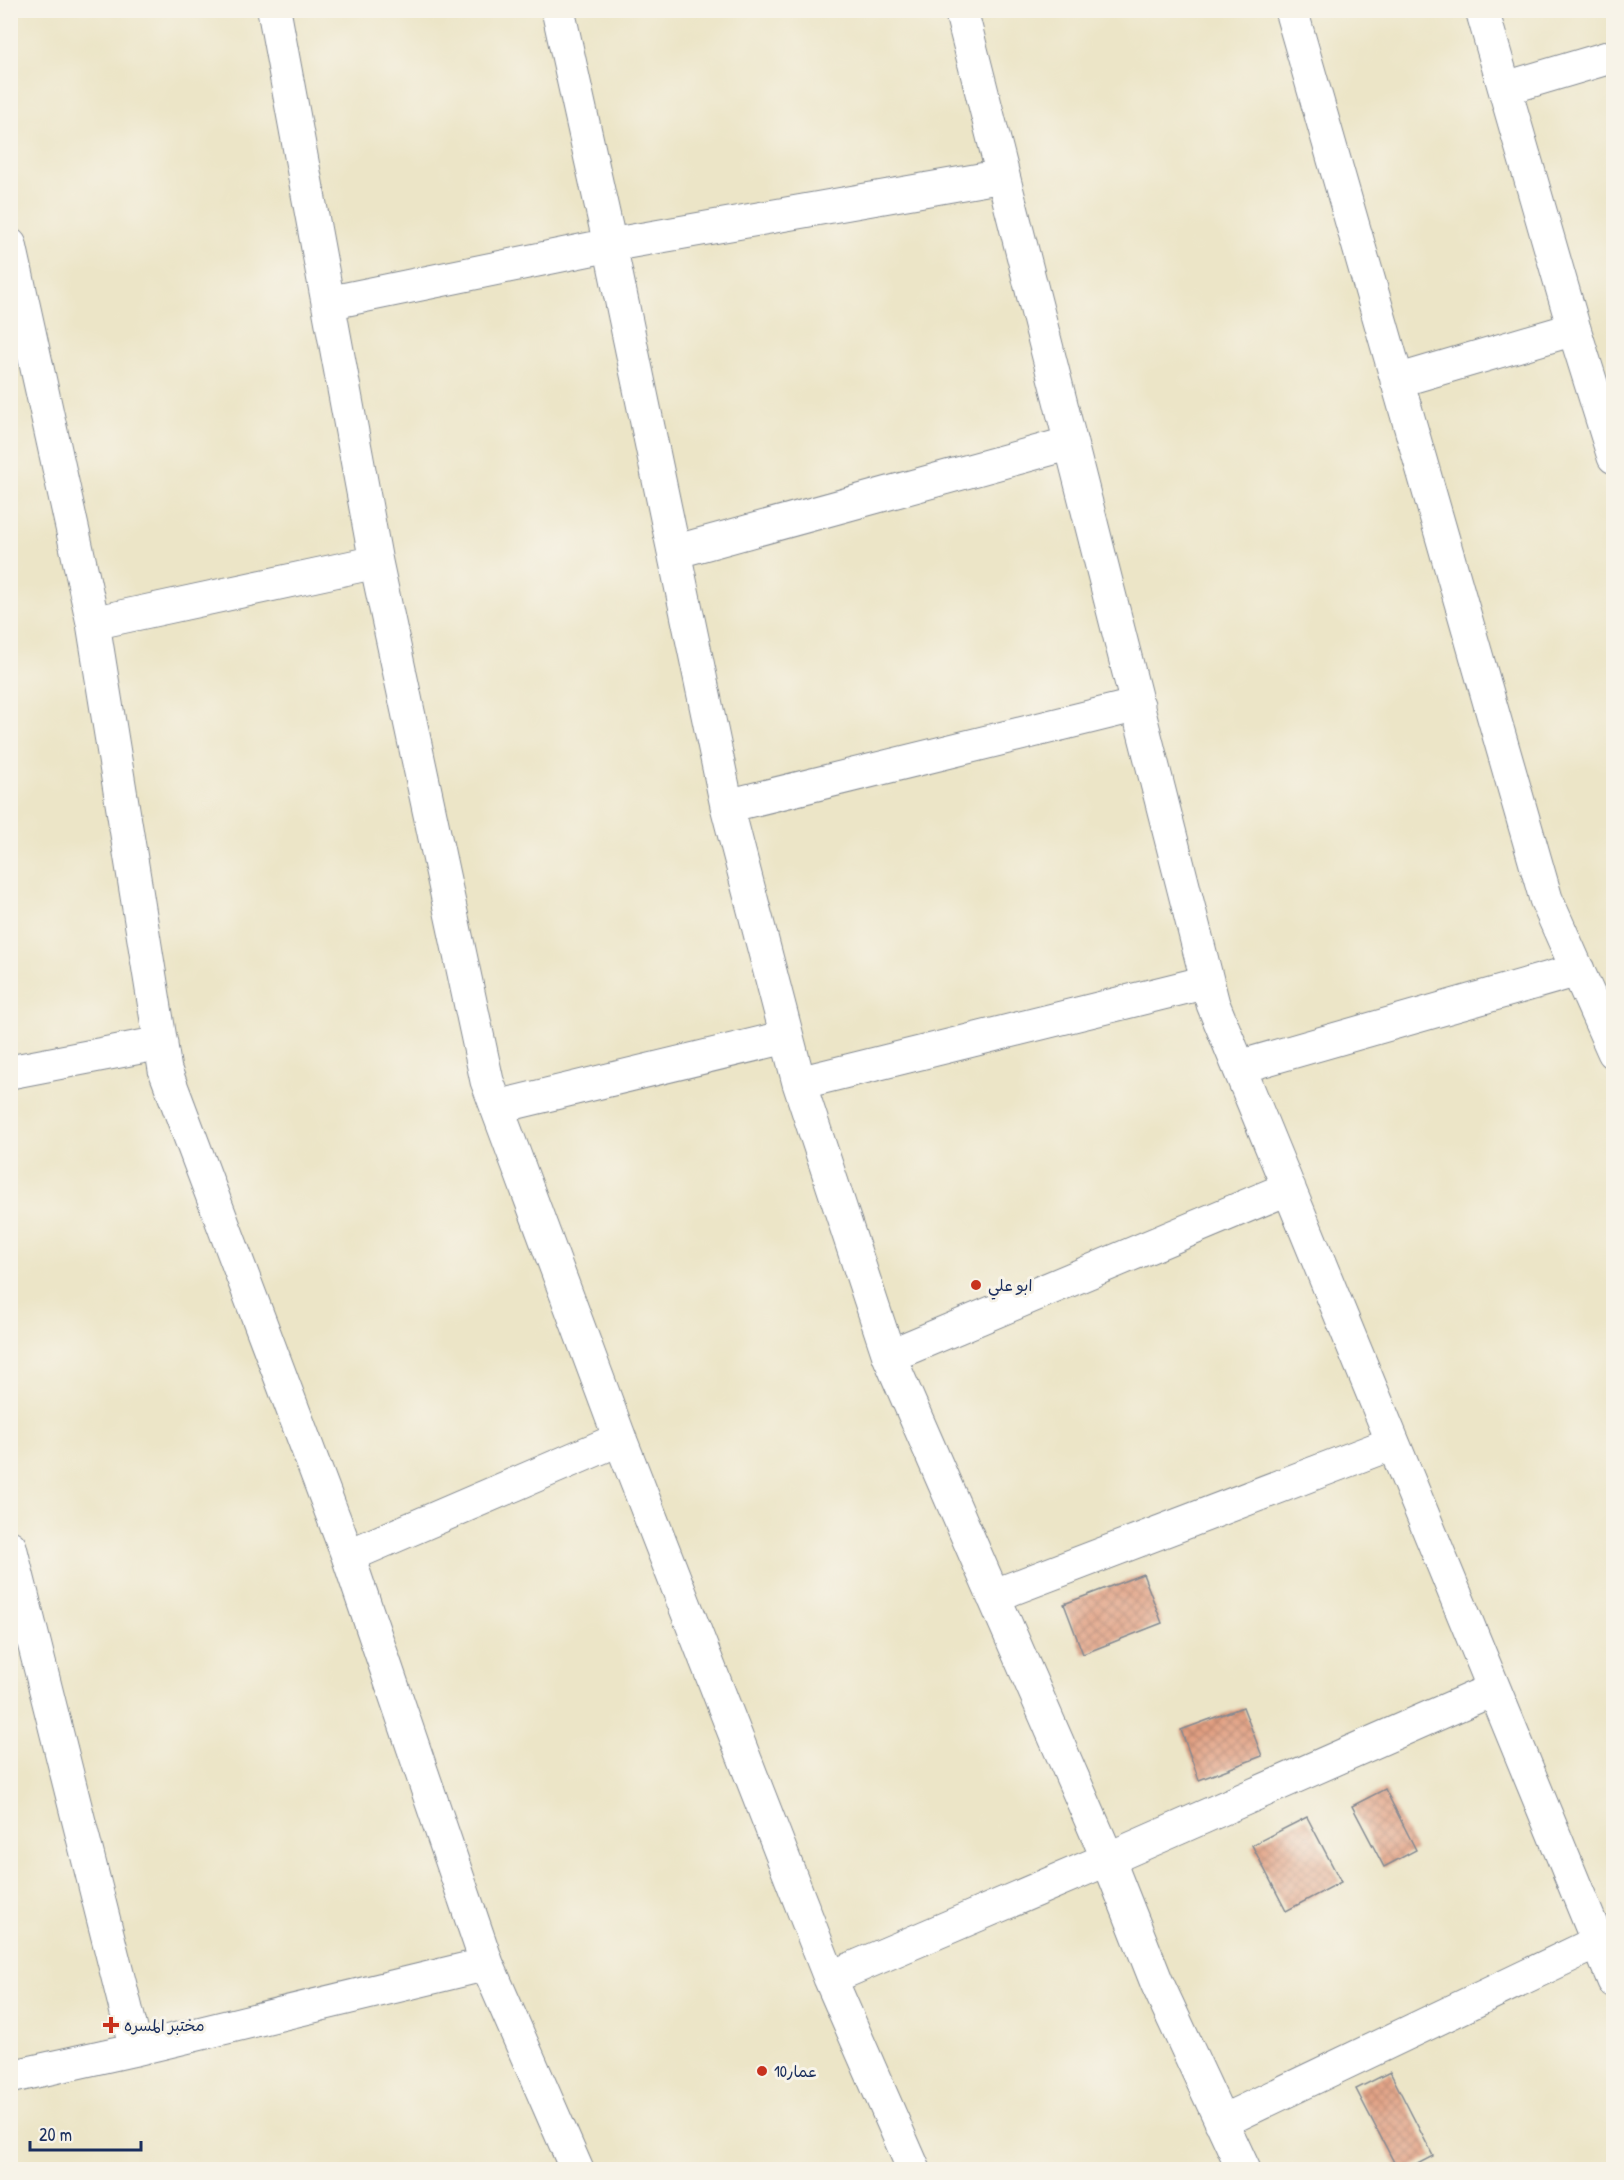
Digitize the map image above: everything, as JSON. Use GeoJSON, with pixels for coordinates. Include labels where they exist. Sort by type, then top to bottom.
{"type":"FeatureCollection","features":[{"type":"Feature","properties":{"kind":"street"},"geometry":{"type":"LineString","coordinates":[[274,10],[376,562],[487,1081],[620,1439],[830,1978],[914,2169]]}},
{"type":"Feature","properties":{"kind":"street"},"geometry":{"type":"LineString","coordinates":[[558,10],[610,245],[727,806],[799,1083],[889,1356],[1108,1859],[1157,1983],[1244,2169]]}},
{"type":"Feature","properties":{"kind":"street"},"geometry":{"type":"LineString","coordinates":[[961,10],[1213,1004],[1614,1981]]}},
{"type":"Feature","properties":{"kind":"street"},"geometry":{"type":"LineString","coordinates":[[1291,10],[1546,899],[1614,1052]]}},
{"type":"Feature","properties":{"kind":"street"},"geometry":{"type":"LineString","coordinates":[[1482,10],[1574,329],[1605,399],[1614,458]]}},
{"type":"Feature","properties":{"kind":"street"},"geometry":{"type":"LineString","coordinates":[[1506,88],[1614,56]]}},
{"type":"Feature","properties":{"kind":"street"},"geometry":{"type":"LineString","coordinates":[[328,303],[610,245],[1003,176]]}},
{"type":"Feature","properties":{"kind":"street"},"geometry":{"type":"LineString","coordinates":[[10,245],[93,623],[165,1070],[348,1556],[487,1964],[577,2169]]}},
{"type":"Feature","properties":{"kind":"street"},"geometry":{"type":"LineString","coordinates":[[1397,381],[1574,329]]}},
{"type":"Feature","properties":{"kind":"street"},"geometry":{"type":"LineString","coordinates":[[674,552],[1071,443]]}},
{"type":"Feature","properties":{"kind":"street"},"geometry":{"type":"LineString","coordinates":[[93,623],[376,562]]}},
{"type":"Feature","properties":{"kind":"street"},"geometry":{"type":"LineString","coordinates":[[727,806],[1138,705]]}},
{"type":"Feature","properties":{"kind":"street"},"geometry":{"type":"LineString","coordinates":[[1239,1066],[1578,970]]}},
{"type":"Feature","properties":{"kind":"street"},"geometry":{"type":"LineString","coordinates":[[799,1083],[1208,982]]}},
{"type":"Feature","properties":{"kind":"street"},"geometry":{"type":"LineString","coordinates":[[497,1107],[786,1037]]}},
{"type":"Feature","properties":{"kind":"street"},"geometry":{"type":"LineString","coordinates":[[10,1072],[161,1043]]}},
{"type":"Feature","properties":{"kind":"street"},"geometry":{"type":"LineString","coordinates":[[889,1356],[1289,1188]]}},
{"type":"Feature","properties":{"kind":"street"},"geometry":{"type":"LineString","coordinates":[[348,1556],[620,1439]]}},
{"type":"Feature","properties":{"kind":"street"},"geometry":{"type":"LineString","coordinates":[[993,1596],[1393,1443]]}},
{"type":"Feature","properties":{"kind":"street"},"geometry":{"type":"LineString","coordinates":[[10,1546],[136,2049]]}},
{"type":"Feature","properties":{"kind":"street"},"geometry":{"type":"LineString","coordinates":[[830,1978],[1108,1859],[1494,1689]]}},
{"type":"Feature","properties":{"kind":"street"},"geometry":{"type":"LineString","coordinates":[[1221,2122],[1598,1942]]}},
{"type":"Feature","properties":{"kind":"street"},"geometry":{"type":"LineString","coordinates":[[10,2077],[487,1964]]}},
{"type":"Feature","properties":{"kind":"building"},"geometry":{"type":"Polygon","coordinates":[[[1143,1574],[1162,1623],[1083,1654],[1064,1604],[1143,1574]]]}},
{"type":"Feature","properties":{"kind":"building"},"geometry":{"type":"Polygon","coordinates":[[[1243,1707],[1262,1756],[1199,1780],[1181,1730],[1243,1707]]]}},
{"type":"Feature","properties":{"kind":"building"},"geometry":{"type":"Polygon","coordinates":[[[1385,1789],[1416,1850],[1384,1867],[1352,1806],[1385,1789]]]}},
{"type":"Feature","properties":{"kind":"building"},"geometry":{"type":"Polygon","coordinates":[[[1307,1817],[1341,1882],[1286,1911],[1252,1845],[1307,1817]]]}},
{"type":"Feature","properties":{"kind":"building"},"geometry":{"type":"Polygon","coordinates":[[[1390,2072],[1433,2156],[1406,2170],[1398,2170],[1356,2089],[1390,2072]]]}},
{"type":"Feature","properties":{"kind":"place","name":"ابو علي"},"geometry":{"type":"Point","coordinates":[976,1285]}},
{"type":"Feature","properties":{"kind":"place","name":"مختبر المسره"},"geometry":{"type":"Point","coordinates":[111,2025]}},
{"type":"Feature","properties":{"kind":"place","name":"عمار10"},"geometry":{"type":"Point","coordinates":[762,2071]}}]}
